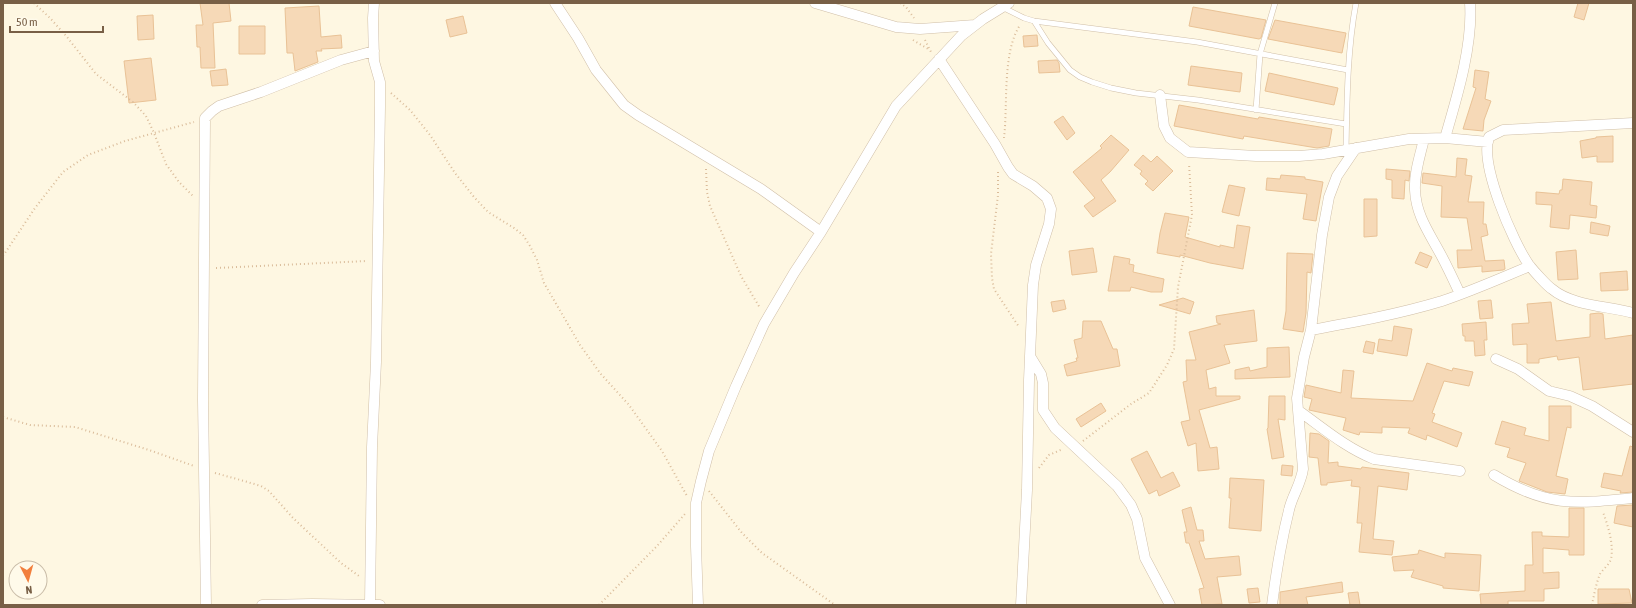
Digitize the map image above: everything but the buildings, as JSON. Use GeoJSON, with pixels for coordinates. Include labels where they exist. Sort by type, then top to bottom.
{"type":"FeatureCollection","features":[{"type":"Feature","properties":{"kind":"street"},"geometry":{"type":"LineString","coordinates":[[370,605],[372,447],[376,362],[378,260],[380,82],[374,61],[374,3]]}},
{"type":"Feature","properties":{"kind":"street"},"geometry":{"type":"LineString","coordinates":[[555,3],[578,38],[596,70],[624,105],[638,116],[761,188],[821,232]]}},
{"type":"Feature","properties":{"kind":"street"},"geometry":{"type":"LineString","coordinates":[[815,3],[896,27],[920,29],[975,25]]}},
{"type":"Feature","properties":{"kind":"street"},"geometry":{"type":"LineString","coordinates":[[1445,138],[1456,102],[1463,70],[1471,18],[1470,3]]}},
{"type":"Feature","properties":{"kind":"street"},"geometry":{"type":"LineString","coordinates":[[698,605],[694,504],[702,481],[709,451],[736,386],[767,319],[896,106],[961,36],[1005,5]]}},
{"type":"Feature","properties":{"kind":"street"},"geometry":{"type":"LineString","coordinates":[[206,605],[203,400],[205,118],[219,106],[261,92],[341,60],[374,52]]}},
{"type":"Feature","properties":{"kind":"street"},"geometry":{"type":"LineString","coordinates":[[939,59],[1013,174],[1033,186],[1047,198],[1049,202],[1049,224],[1036,265],[1030,343],[1027,490],[1021,605]]}},
{"type":"Feature","properties":{"kind":"street"},"geometry":{"type":"LineString","coordinates":[[1160,95],[1164,126],[1170,138],[1188,152],[1256,156],[1299,156],[1351,149],[1374,144],[1424,139],[1445,138],[1488,142]]}},
{"type":"Feature","properties":{"kind":"street"},"geometry":{"type":"LineString","coordinates":[[1633,123],[1503,130],[1489,137],[1486,152],[1490,175],[1516,242],[1530,266],[1552,290],[1565,297],[1633,313]]}},
{"type":"Feature","properties":{"kind":"street"},"geometry":{"type":"LineString","coordinates":[[1424,139],[1416,171],[1415,189],[1418,211],[1460,294]]}},
{"type":"Feature","properties":{"kind":"street"},"geometry":{"type":"LineString","coordinates":[[1272,605],[1278,561],[1289,508],[1302,476],[1303,455],[1297,398],[1304,357],[1311,330],[1322,235],[1330,197],[1337,176],[1351,149]]}},
{"type":"Feature","properties":{"kind":"street"},"geometry":{"type":"LineString","coordinates":[[1311,330],[1404,312],[1460,294],[1530,266]]}},
{"type":"Feature","properties":{"kind":"street"},"geometry":{"type":"LineString","coordinates":[[1030,354],[1041,374],[1043,383],[1043,410],[1055,428],[1117,486],[1131,505],[1137,519],[1145,558],[1170,605]]}},
{"type":"Feature","properties":{"kind":"street"},"geometry":{"type":"LineString","coordinates":[[1496,359],[1518,370],[1549,390],[1570,396],[1592,406],[1633,432]]}},
{"type":"Feature","properties":{"kind":"street"},"geometry":{"type":"LineString","coordinates":[[1299,412],[1361,454],[1374,459],[1460,472]]}},
{"type":"Feature","properties":{"kind":"street"},"geometry":{"type":"LineString","coordinates":[[1494,475],[1528,494],[1548,500],[1599,502],[1633,498]]}},
{"type":"Feature","properties":{"kind":"street"},"geometry":{"type":"LineString","coordinates":[[262,605],[380,605]]}},
{"type":"Feature","properties":{"kind":"lane"},"geometry":{"type":"LineString","coordinates":[[1256,110],[1260,54],[1275,3]]}},
{"type":"Feature","properties":{"kind":"lane"},"geometry":{"type":"LineString","coordinates":[[1351,149],[1346,124],[1348,70],[1352,26],[1356,3]]}},
{"type":"Feature","properties":{"kind":"lane"},"geometry":{"type":"LineString","coordinates":[[1005,5],[1024,18],[1034,21],[1197,42],[1348,70]]}},
{"type":"Feature","properties":{"kind":"lane"},"geometry":{"type":"LineString","coordinates":[[1034,21],[1061,60],[1070,70],[1080,77],[1111,88],[1346,124]]}},
{"type":"Feature","properties":{"kind":"path"},"geometry":{"type":"LineString","coordinates":[[34,3],[67,37],[96,74],[133,102],[146,116],[166,164],[179,182],[205,207]]}},
{"type":"Feature","properties":{"kind":"path"},"geometry":{"type":"LineString","coordinates":[[1002,157],[1005,130],[1008,59],[1016,31],[1024,18]]}},
{"type":"Feature","properties":{"kind":"path"},"geometry":{"type":"LineString","coordinates":[[380,82],[410,110],[430,135],[455,173],[474,197],[488,212],[514,228],[530,246],[537,260],[544,283],[580,345],[600,373],[629,405],[662,451],[694,504],[667,535],[599,605]]}},
{"type":"Feature","properties":{"kind":"path"},"geometry":{"type":"LineString","coordinates":[[3,256],[35,208],[63,172],[88,155],[125,141],[205,118]]}},
{"type":"Feature","properties":{"kind":"path"},"geometry":{"type":"LineString","coordinates":[[1037,472],[1049,455],[1074,447],[1090,438],[1131,404],[1149,393],[1167,365],[1174,349],[1178,287],[1192,215],[1188,152]]}},
{"type":"Feature","properties":{"kind":"path"},"geometry":{"type":"LineString","coordinates":[[704,154],[707,192],[710,206],[741,276],[767,319]]}},
{"type":"Feature","properties":{"kind":"path"},"geometry":{"type":"LineString","coordinates":[[998,170],[998,194],[991,254],[992,278],[997,293],[1030,343]]}},
{"type":"Feature","properties":{"kind":"path"},"geometry":{"type":"LineString","coordinates":[[204,268],[378,260]]}},
{"type":"Feature","properties":{"kind":"path"},"geometry":{"type":"LineString","coordinates":[[702,481],[742,533],[762,553],[835,605]]}},
{"type":"Feature","properties":{"kind":"path"},"geometry":{"type":"LineString","coordinates":[[1592,605],[1601,574],[1611,558],[1612,549],[1607,522],[1599,502]]}}]}
